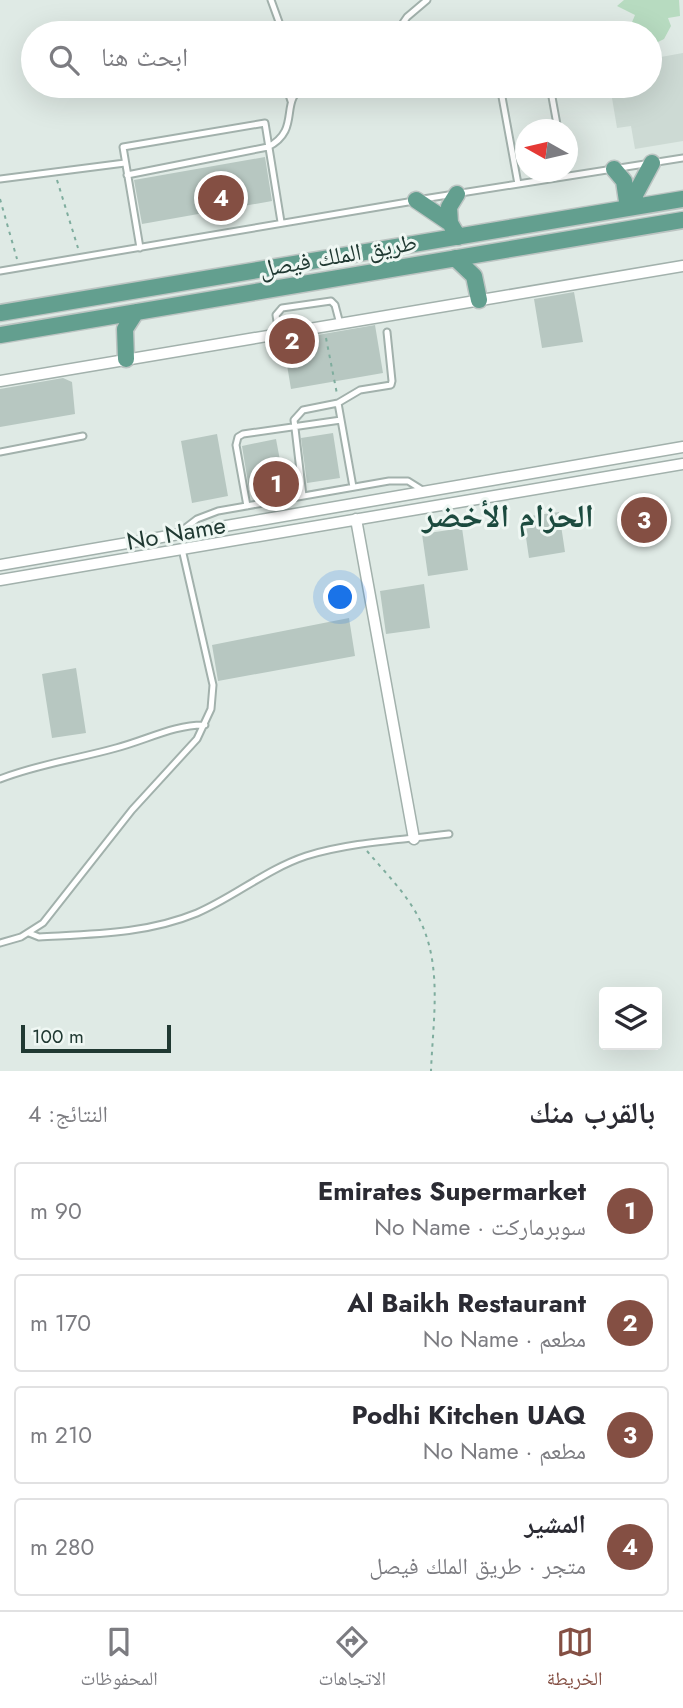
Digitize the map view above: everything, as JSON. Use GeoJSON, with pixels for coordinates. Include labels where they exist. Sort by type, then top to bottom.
{"type":"FeatureCollection","features":[{"type":"Feature","properties":{"kind":"main road"},"geometry":{"type":"LineString","coordinates":[[628,208],[652,163]]}},
{"type":"Feature","properties":{"kind":"main road"},"geometry":{"type":"LineString","coordinates":[[614,169],[624,181],[628,208]]}},
{"type":"Feature","properties":{"kind":"main road"},"geometry":{"type":"LineString","coordinates":[[454,230],[449,207],[457,194]]}},
{"type":"Feature","properties":{"kind":"main road","name":"طريق الملك فيصل"},"geometry":{"type":"LineString","coordinates":[[0,313],[454,230],[683,199]]}},
{"type":"Feature","properties":{"kind":"main road"},"geometry":{"type":"LineString","coordinates":[[416,200],[454,230]]}},
{"type":"Feature","properties":{"kind":"main road","name":"طريق الملك فيصل"},"geometry":{"type":"LineString","coordinates":[[0,335],[683,220]]}},
{"type":"Feature","properties":{"kind":"main road"},"geometry":{"type":"LineString","coordinates":[[455,258],[474,276],[479,300]]}},
{"type":"Feature","properties":{"kind":"main road"},"geometry":{"type":"LineString","coordinates":[[126,359],[125,329],[136,312]]}},
{"type":"Feature","properties":{"kind":"street"},"geometry":{"type":"LineString","coordinates":[[0,381],[683,266]]}},
{"type":"Feature","properties":{"kind":"street","name":"No Name"},"geometry":{"type":"LineString","coordinates":[[0,565],[683,447]]}},
{"type":"Feature","properties":{"kind":"street","name":"No Name"},"geometry":{"type":"LineString","coordinates":[[0,580],[683,464]]}},
{"type":"Feature","properties":{"kind":"street"},"geometry":{"type":"LineString","coordinates":[[356,519],[414,839]]}},
{"type":"Feature","properties":{"kind":"lane"},"geometry":{"type":"LineString","coordinates":[[271,0],[279,21]]}},
{"type":"Feature","properties":{"kind":"lane"},"geometry":{"type":"LineString","coordinates":[[404,21],[427,0]]}},
{"type":"Feature","properties":{"kind":"lane"},"geometry":{"type":"LineString","coordinates":[[127,175],[268,147],[278,142],[288,127],[293,98]]}},
{"type":"Feature","properties":{"kind":"lane"},"geometry":{"type":"LineString","coordinates":[[502,98],[518,184]]}},
{"type":"Feature","properties":{"kind":"lane"},"geometry":{"type":"LineString","coordinates":[[552,98],[556,119]]}},
{"type":"Feature","properties":{"kind":"lane"},"geometry":{"type":"LineString","coordinates":[[140,248],[123,147],[265,123],[281,222]]}},
{"type":"Feature","properties":{"kind":"lane"},"geometry":{"type":"LineString","coordinates":[[578,173],[683,158]]}},
{"type":"Feature","properties":{"kind":"lane"},"geometry":{"type":"LineString","coordinates":[[0,179],[125,163]]}},
{"type":"Feature","properties":{"kind":"lane"},"geometry":{"type":"LineString","coordinates":[[0,271],[528,182]]}},
{"type":"Feature","properties":{"kind":"lane"},"geometry":{"type":"LineString","coordinates":[[279,334],[276,314],[282,308],[331,301],[335,305],[340,324]]}},
{"type":"Feature","properties":{"kind":"lane"},"geometry":{"type":"LineString","coordinates":[[303,496],[293,427],[297,414],[303,410],[338,403],[360,390],[391,384],[387,332]]}},
{"type":"Feature","properties":{"kind":"lane"},"geometry":{"type":"LineString","coordinates":[[338,403],[353,487]]}},
{"type":"Feature","properties":{"kind":"lane"},"geometry":{"type":"LineString","coordinates":[[247,506],[236,448],[237,440],[243,433],[341,420]]}},
{"type":"Feature","properties":{"kind":"lane"},"geometry":{"type":"LineString","coordinates":[[0,452],[83,436]]}},
{"type":"Feature","properties":{"kind":"lane"},"geometry":{"type":"LineString","coordinates":[[180,533],[208,514],[353,487],[402,480],[424,491]]}},
{"type":"Feature","properties":{"kind":"lane"},"geometry":{"type":"LineString","coordinates":[[0,943],[29,933],[49,916],[110,837],[197,739],[205,725],[211,709],[213,685],[182,549]]}},
{"type":"Feature","properties":{"kind":"lane"},"geometry":{"type":"LineString","coordinates":[[0,779],[186,726],[205,725]]}},
{"type":"Feature","properties":{"kind":"lane"},"geometry":{"type":"LineString","coordinates":[[29,933],[39,937],[116,933],[162,925],[217,903],[294,860],[320,853],[449,834]]}},
{"type":"Feature","properties":{"kind":"path"},"geometry":{"type":"LineString","coordinates":[[55,172],[81,257]]}},
{"type":"Feature","properties":{"kind":"path"},"geometry":{"type":"LineString","coordinates":[[0,199],[20,268]]}},
{"type":"Feature","properties":{"kind":"path"},"geometry":{"type":"LineString","coordinates":[[323,326],[338,403]]}},
{"type":"Feature","properties":{"kind":"path"},"geometry":{"type":"LineString","coordinates":[[363,846],[415,911],[426,937],[436,992],[430,1071]]}},
{"type":"Feature","properties":{"kind":"shaded area"},"geometry":{"type":"Polygon","coordinates":[[[683,53],[683,141],[635,149],[631,126],[617,128],[612,98],[662,98],[662,57],[683,53]]]}},
{"type":"Feature","properties":{"kind":"green space"},"geometry":{"type":"Polygon","coordinates":[[[624,0],[679,0],[680,16],[668,18],[671,26],[662,40],[662,21],[632,21],[635,15],[617,6],[624,0]]]}},
{"type":"Feature","properties":{"kind":"building"},"geometry":{"type":"Polygon","coordinates":[[[265,157],[272,201],[142,224],[134,180],[265,157]]]}},
{"type":"Feature","properties":{"kind":"building"},"geometry":{"type":"Polygon","coordinates":[[[574,292],[583,342],[542,348],[534,299],[574,292]]]}},
{"type":"Feature","properties":{"kind":"building"},"geometry":{"type":"Polygon","coordinates":[[[375,325],[383,373],[291,389],[283,341],[375,325]]]}},
{"type":"Feature","properties":{"kind":"building"},"geometry":{"type":"Polygon","coordinates":[[[63,378],[72,382],[75,414],[0,427],[0,389],[63,378]]]}},
{"type":"Feature","properties":{"kind":"building"},"geometry":{"type":"Polygon","coordinates":[[[333,433],[340,478],[307,483],[301,438],[333,433]]]}},
{"type":"Feature","properties":{"kind":"building"},"geometry":{"type":"Polygon","coordinates":[[[217,434],[228,496],[192,503],[181,441],[217,434]]]}},
{"type":"Feature","properties":{"kind":"building"},"geometry":{"type":"Polygon","coordinates":[[[276,439],[284,482],[249,489],[242,446],[276,439]]]}},
{"type":"Feature","properties":{"kind":"building"},"geometry":{"type":"Polygon","coordinates":[[[559,512],[565,552],[529,558],[523,517],[559,512]]]}},
{"type":"Feature","properties":{"kind":"building"},"geometry":{"type":"Polygon","coordinates":[[[462,528],[468,570],[428,576],[422,534],[462,528]]]}},
{"type":"Feature","properties":{"kind":"building"},"geometry":{"type":"Polygon","coordinates":[[[424,584],[430,628],[386,634],[380,591],[424,584]]]}},
{"type":"Feature","properties":{"kind":"building"},"geometry":{"type":"Polygon","coordinates":[[[349,618],[355,656],[218,681],[212,645],[349,618]]]}},
{"type":"Feature","properties":{"kind":"building"},"geometry":{"type":"Polygon","coordinates":[[[76,668],[86,733],[52,738],[42,674],[76,668]]]}},
{"type":"Feature","properties":{"kind":"place","name":"المشير"},"geometry":{"type":"Point","coordinates":[221,198]}},
{"type":"Feature","properties":{"kind":"place","name":"Al Baikh Restaurant"},"geometry":{"type":"Point","coordinates":[292,341]}},
{"type":"Feature","properties":{"kind":"place","name":"Emirates Supermarket"},"geometry":{"type":"Point","coordinates":[276,484]}},
{"type":"Feature","properties":{"kind":"place","name":"Podhi Kitchen UAQ"},"geometry":{"type":"Point","coordinates":[644,520]}},
{"type":"Feature","properties":{"kind":"district","name":"الحزام الأخضر"},"geometry":{"type":"Point","coordinates":[508,516]}}]}
